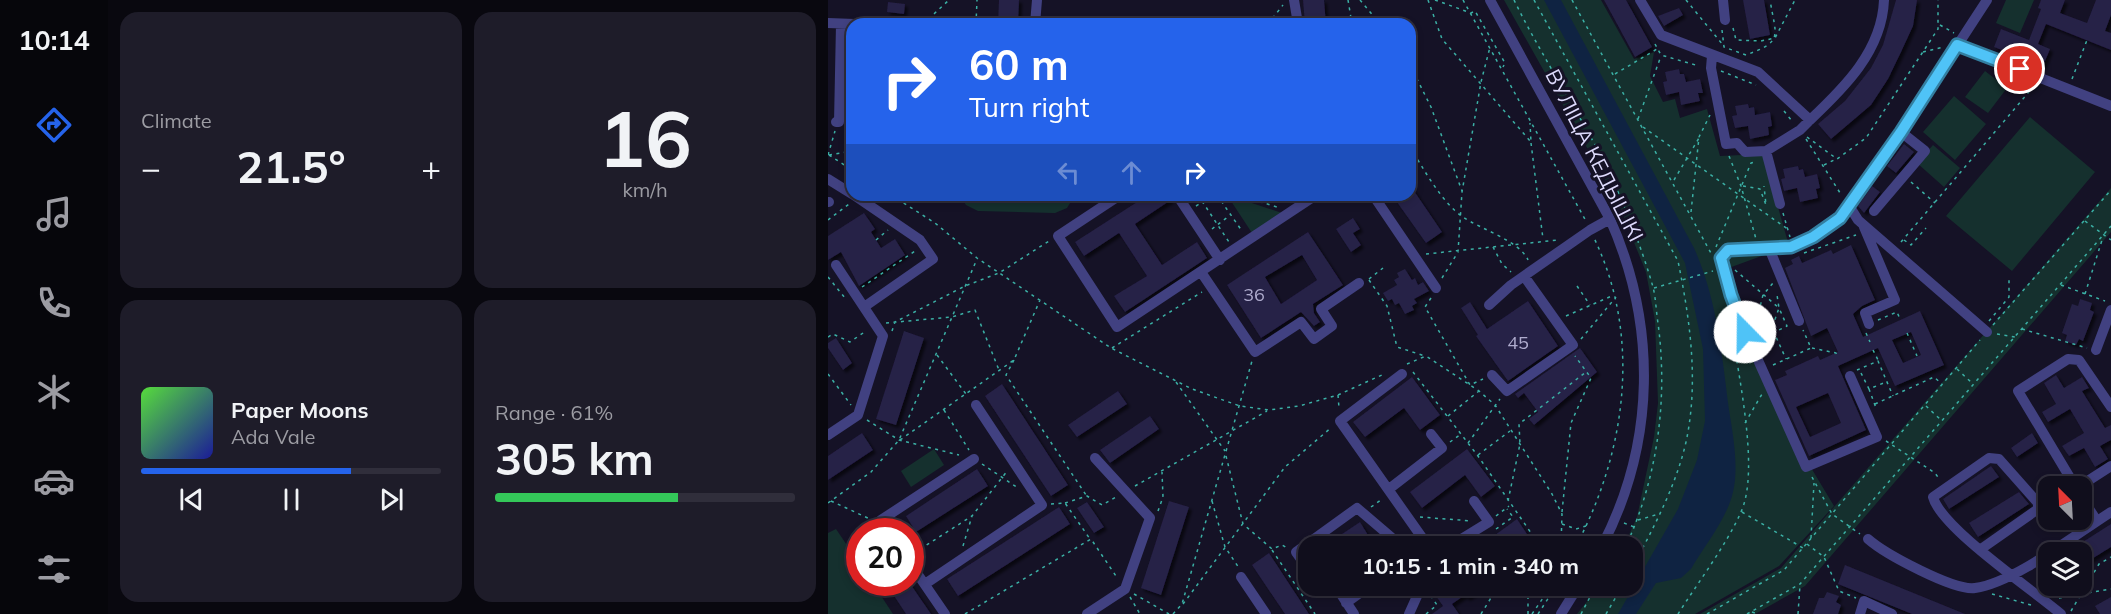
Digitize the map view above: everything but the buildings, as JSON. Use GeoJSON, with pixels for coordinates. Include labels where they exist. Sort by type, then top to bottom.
{"type":"FeatureCollection","features":[{"type":"Feature","properties":{"kind":"street"},"geometry":{"type":"LineString","coordinates":[[1035,18],[1036,0]]}},
{"type":"Feature","properties":{"kind":"street"},"geometry":{"type":"LineString","coordinates":[[1294,0],[1297,18]]}},
{"type":"Feature","properties":{"kind":"street","name":"ВУЛІЦА КЕДЫШКІ"},"geometry":{"type":"LineString","coordinates":[[1490,0],[1611,219],[1625,253],[1636,291],[1645,373],[1639,436],[1628,481],[1607,536]]}},
{"type":"Feature","properties":{"kind":"street"},"geometry":{"type":"LineString","coordinates":[[1640,0],[1660,35],[1758,72],[1810,120]]}},
{"type":"Feature","properties":{"kind":"street"},"geometry":{"type":"LineString","coordinates":[[1723,0],[1723,23]]}},
{"type":"Feature","properties":{"kind":"street"},"geometry":{"type":"LineString","coordinates":[[1712,56],[1711,68],[1726,144],[1737,143],[1745,152],[1766,151],[1800,130],[1848,84],[1870,50],[1884,0]]}},
{"type":"Feature","properties":{"kind":"street"},"geometry":{"type":"LineString","coordinates":[[1854,373],[1877,436],[1806,467],[1740,320],[1721,258],[1728,250],[1763,248],[1793,252],[1840,218],[1901,132],[1956,39],[1987,0]]}},
{"type":"Feature","properties":{"kind":"street"},"geometry":{"type":"LineString","coordinates":[[828,23],[846,24]]}},
{"type":"Feature","properties":{"kind":"street"},"geometry":{"type":"LineString","coordinates":[[838,122],[841,24]]}},
{"type":"Feature","properties":{"kind":"street"},"geometry":{"type":"LineString","coordinates":[[1956,39],[2111,106]]}},
{"type":"Feature","properties":{"kind":"street"},"geometry":{"type":"LineString","coordinates":[[1874,211],[1925,151],[1901,132]]}},
{"type":"Feature","properties":{"kind":"street"},"geometry":{"type":"LineString","coordinates":[[1766,151],[1781,208]]}},
{"type":"Feature","properties":{"kind":"street"},"geometry":{"type":"LineString","coordinates":[[828,179],[846,192]]}},
{"type":"Feature","properties":{"kind":"street"},"geometry":{"type":"LineString","coordinates":[[859,201],[920,240],[933,259],[864,307]]}},
{"type":"Feature","properties":{"kind":"street"},"geometry":{"type":"LineString","coordinates":[[1111,201],[1058,236],[1117,327],[1308,201]]}},
{"type":"Feature","properties":{"kind":"street"},"geometry":{"type":"LineString","coordinates":[[1181,201],[1221,260]]}},
{"type":"Feature","properties":{"kind":"street"},"geometry":{"type":"LineString","coordinates":[[1377,201],[1436,288]]}},
{"type":"Feature","properties":{"kind":"street"},"geometry":{"type":"LineString","coordinates":[[1848,204],[1865,227],[1984,330]]}},
{"type":"Feature","properties":{"kind":"street"},"geometry":{"type":"LineString","coordinates":[[1489,305],[1526,275],[1590,230],[1611,219]]}},
{"type":"Feature","properties":{"kind":"street"},"geometry":{"type":"LineString","coordinates":[[1865,227],[1895,300],[1865,313],[1869,324]]}},
{"type":"Feature","properties":{"kind":"street"},"geometry":{"type":"LineString","coordinates":[[1763,248],[1799,321]]}},
{"type":"Feature","properties":{"kind":"street"},"geometry":{"type":"LineString","coordinates":[[828,435],[858,415],[883,336],[836,265]]}},
{"type":"Feature","properties":{"kind":"street"},"geometry":{"type":"LineString","coordinates":[[1201,272],[1255,352],[1301,322],[1314,339],[1332,326],[1321,309],[1364,281]]}},
{"type":"Feature","properties":{"kind":"street"},"geometry":{"type":"LineString","coordinates":[[1492,375],[1507,391],[1571,346],[1526,275]]}},
{"type":"Feature","properties":{"kind":"street"},"geometry":{"type":"LineString","coordinates":[[2096,350],[2111,310]]}},
{"type":"Feature","properties":{"kind":"street"},"geometry":{"type":"LineString","coordinates":[[2068,476],[2018,392],[2068,359],[2079,360],[2111,406]]}},
{"type":"Feature","properties":{"kind":"street"},"geometry":{"type":"LineString","coordinates":[[1402,374],[1340,420],[1421,536]]}},
{"type":"Feature","properties":{"kind":"street"},"geometry":{"type":"LineString","coordinates":[[945,614],[925,584],[1042,505],[976,405]]}},
{"type":"Feature","properties":{"kind":"street"},"geometry":{"type":"LineString","coordinates":[[1390,491],[1442,448],[1431,434]]}},
{"type":"Feature","properties":{"kind":"street"},"geometry":{"type":"LineString","coordinates":[[1088,614],[1125,589],[1150,518],[1095,458]]}},
{"type":"Feature","properties":{"kind":"street"},"geometry":{"type":"LineString","coordinates":[[1981,549],[2038,509],[2038,503],[1999,459],[1989,458],[1933,497],[1936,508],[1981,549],[1996,560],[2009,576],[2061,614]]}},
{"type":"Feature","properties":{"kind":"street"},"geometry":{"type":"LineString","coordinates":[[884,518],[974,459]]}},
{"type":"Feature","properties":{"kind":"street"},"geometry":{"type":"LineString","coordinates":[[2092,478],[2111,466]]}},
{"type":"Feature","properties":{"kind":"street"},"geometry":{"type":"LineString","coordinates":[[1466,536],[1489,522],[1474,501]]}},
{"type":"Feature","properties":{"kind":"street"},"geometry":{"type":"LineString","coordinates":[[1298,555],[1296,552],[1357,508],[1390,536]]}},
{"type":"Feature","properties":{"kind":"street"},"geometry":{"type":"LineString","coordinates":[[1868,539],[1900,561],[1942,580],[1974,589],[2009,576],[2111,512]]}},
{"type":"Feature","properties":{"kind":"street"},"geometry":{"type":"LineString","coordinates":[[2092,513],[2097,521]]}},
{"type":"Feature","properties":{"kind":"street"},"geometry":{"type":"LineString","coordinates":[[1241,577],[1266,614]]}},
{"type":"Feature","properties":{"kind":"street"},"geometry":{"type":"LineString","coordinates":[[1342,596],[1354,614]]}},
{"type":"Feature","properties":{"kind":"street"},"geometry":{"type":"LineString","coordinates":[[1346,603],[1356,596]]}},
{"type":"Feature","properties":{"kind":"street"},"geometry":{"type":"LineString","coordinates":[[1409,614],[1417,596]]}},
{"type":"Feature","properties":{"kind":"street"},"geometry":{"type":"LineString","coordinates":[[1561,614],[1573,596]]}},
{"type":"Feature","properties":{"kind":"street"},"geometry":{"type":"LineString","coordinates":[[1860,614],[1864,601],[1892,614]]}},
{"type":"Feature","properties":{"kind":"path"},"geometry":{"type":"LineString","coordinates":[[930,18],[949,0]]}},
{"type":"Feature","properties":{"kind":"path"},"geometry":{"type":"LineString","coordinates":[[976,18],[977,0]]}},
{"type":"Feature","properties":{"kind":"path"},"geometry":{"type":"LineString","coordinates":[[1273,18],[1288,0]]}},
{"type":"Feature","properties":{"kind":"path"},"geometry":{"type":"LineString","coordinates":[[1348,0],[1351,18]]}},
{"type":"Feature","properties":{"kind":"path"},"geometry":{"type":"LineString","coordinates":[[1360,0],[1375,18]]}},
{"type":"Feature","properties":{"kind":"path"},"geometry":{"type":"LineString","coordinates":[[1428,0],[1442,39],[1531,142]]}},
{"type":"Feature","properties":{"kind":"path"},"geometry":{"type":"LineString","coordinates":[[1435,0],[1471,13],[1475,11],[1505,63],[1502,69]]}},
{"type":"Feature","properties":{"kind":"path"},"geometry":{"type":"LineString","coordinates":[[1463,0],[1601,251],[1615,296],[1623,363],[1618,430],[1603,488],[1581,536]]}},
{"type":"Feature","properties":{"kind":"path"},"geometry":{"type":"LineString","coordinates":[[1514,0],[1601,156],[1653,288],[1661,346],[1663,403],[1653,464],[1630,536]]}},
{"type":"Feature","properties":{"kind":"path"},"geometry":{"type":"LineString","coordinates":[[1534,0],[1678,261],[1682,280],[1692,354],[1690,415],[1686,443],[1659,514],[1643,546]]}},
{"type":"Feature","properties":{"kind":"path"},"geometry":{"type":"LineString","coordinates":[[1572,0],[1640,125],[1674,180],[1712,256],[1716,271],[1653,288]]}},
{"type":"Feature","properties":{"kind":"path"},"geometry":{"type":"LineString","coordinates":[[1686,0],[1724,47]]}},
{"type":"Feature","properties":{"kind":"path"},"geometry":{"type":"LineString","coordinates":[[1770,0],[1775,38]]}},
{"type":"Feature","properties":{"kind":"path"},"geometry":{"type":"LineString","coordinates":[[1712,56],[1718,48],[1724,47],[1746,55],[1769,46],[1795,0]]}},
{"type":"Feature","properties":{"kind":"path"},"geometry":{"type":"LineString","coordinates":[[1822,166],[1837,159],[1866,138],[1939,25],[1938,0]]}},
{"type":"Feature","properties":{"kind":"path"},"geometry":{"type":"LineString","coordinates":[[1723,23],[1724,47]]}},
{"type":"Feature","properties":{"kind":"path"},"geometry":{"type":"LineString","coordinates":[[1923,52],[1956,39],[1939,25]]}},
{"type":"Feature","properties":{"kind":"path"},"geometry":{"type":"LineString","coordinates":[[1736,40],[1761,41],[1775,38]]}},
{"type":"Feature","properties":{"kind":"path"},"geometry":{"type":"LineString","coordinates":[[2068,88],[2087,40]]}},
{"type":"Feature","properties":{"kind":"path"},"geometry":{"type":"LineString","coordinates":[[1470,385],[1425,307],[1458,252],[1462,192],[1481,82],[1490,46]]}},
{"type":"Feature","properties":{"kind":"path"},"geometry":{"type":"LineString","coordinates":[[1613,75],[1658,49]]}},
{"type":"Feature","properties":{"kind":"path"},"geometry":{"type":"LineString","coordinates":[[1637,119],[1661,55],[1711,68],[1756,86]]}},
{"type":"Feature","properties":{"kind":"path"},"geometry":{"type":"LineString","coordinates":[[1416,77],[1431,108],[1462,192]]}},
{"type":"Feature","properties":{"kind":"path"},"geometry":{"type":"LineString","coordinates":[[1894,251],[2034,86]]}},
{"type":"Feature","properties":{"kind":"path"},"geometry":{"type":"LineString","coordinates":[[1783,109],[1800,130]]}},
{"type":"Feature","properties":{"kind":"path"},"geometry":{"type":"LineString","coordinates":[[1674,180],[1711,113]]}},
{"type":"Feature","properties":{"kind":"path"},"geometry":{"type":"LineString","coordinates":[[1530,121],[1544,240]]}},
{"type":"Feature","properties":{"kind":"path"},"geometry":{"type":"LineString","coordinates":[[828,155],[838,122]]}},
{"type":"Feature","properties":{"kind":"path"},"geometry":{"type":"LineString","coordinates":[[1640,125],[1789,230]]}},
{"type":"Feature","properties":{"kind":"path"},"geometry":{"type":"LineString","coordinates":[[1837,159],[1803,135],[1848,204]]}},
{"type":"Feature","properties":{"kind":"path"},"geometry":{"type":"LineString","coordinates":[[1691,213],[1699,137]]}},
{"type":"Feature","properties":{"kind":"path"},"geometry":{"type":"LineString","coordinates":[[828,155],[846,152]]}},
{"type":"Feature","properties":{"kind":"path"},"geometry":{"type":"LineString","coordinates":[[828,155],[846,166]]}},
{"type":"Feature","properties":{"kind":"path"},"geometry":{"type":"LineString","coordinates":[[1729,156],[1763,248]]}},
{"type":"Feature","properties":{"kind":"path"},"geometry":{"type":"LineString","coordinates":[[1416,157],[1429,178],[1461,216],[1526,254],[1526,275],[1502,264],[1493,247]]}},
{"type":"Feature","properties":{"kind":"path"},"geometry":{"type":"LineString","coordinates":[[1712,256],[1751,163]]}},
{"type":"Feature","properties":{"kind":"path"},"geometry":{"type":"LineString","coordinates":[[1904,176],[1935,202]]}},
{"type":"Feature","properties":{"kind":"path"},"geometry":{"type":"LineString","coordinates":[[1742,186],[1760,189],[1766,205],[1764,183]]}},
{"type":"Feature","properties":{"kind":"path"},"geometry":{"type":"LineString","coordinates":[[1984,330],[2111,190]]}},
{"type":"Feature","properties":{"kind":"path"},"geometry":{"type":"LineString","coordinates":[[828,220],[849,201]]}},
{"type":"Feature","properties":{"kind":"path"},"geometry":{"type":"LineString","coordinates":[[900,201],[934,223],[977,258],[1112,348],[1176,381],[1240,406],[1269,410],[1299,406],[1338,394],[1387,373]]}},
{"type":"Feature","properties":{"kind":"path"},"geometry":{"type":"LineString","coordinates":[[1220,201],[1249,241]]}},
{"type":"Feature","properties":{"kind":"path"},"geometry":{"type":"LineString","coordinates":[[1257,201],[1292,212]]}},
{"type":"Feature","properties":{"kind":"path"},"geometry":{"type":"LineString","coordinates":[[1188,212],[1203,202],[1235,250]]}},
{"type":"Feature","properties":{"kind":"path"},"geometry":{"type":"LineString","coordinates":[[1781,208],[1789,230],[1793,252],[1865,227]]}},
{"type":"Feature","properties":{"kind":"path"},"geometry":{"type":"LineString","coordinates":[[1204,235],[1231,215]]}},
{"type":"Feature","properties":{"kind":"path"},"geometry":{"type":"LineString","coordinates":[[2084,221],[2111,240]]}},
{"type":"Feature","properties":{"kind":"path"},"geometry":{"type":"LineString","coordinates":[[876,240],[892,224]]}},
{"type":"Feature","properties":{"kind":"path"},"geometry":{"type":"LineString","coordinates":[[1747,614],[1800,584],[2111,226]]}},
{"type":"Feature","properties":{"kind":"path"},"geometry":{"type":"LineString","coordinates":[[1903,239],[1911,245],[1926,228]]}},
{"type":"Feature","properties":{"kind":"path"},"geometry":{"type":"LineString","coordinates":[[2085,294],[2103,235]]}},
{"type":"Feature","properties":{"kind":"path"},"geometry":{"type":"LineString","coordinates":[[891,333],[895,322],[965,286],[999,273],[1058,236]]}},
{"type":"Feature","properties":{"kind":"path"},"geometry":{"type":"LineString","coordinates":[[1415,255],[1458,252],[1544,240],[1563,240]]}},
{"type":"Feature","properties":{"kind":"path"},"geometry":{"type":"LineString","coordinates":[[828,277],[844,299],[918,249]]}},
{"type":"Feature","properties":{"kind":"path"},"geometry":{"type":"LineString","coordinates":[[899,441],[977,258]]}},
{"type":"Feature","properties":{"kind":"path"},"geometry":{"type":"LineString","coordinates":[[1732,267],[1779,308]]}},
{"type":"Feature","properties":{"kind":"path"},"geometry":{"type":"LineString","coordinates":[[1383,268],[1364,281],[1387,306],[1397,347],[1426,356],[1479,391],[1495,405],[1552,494],[1562,514]]}},
{"type":"Feature","properties":{"kind":"path"},"geometry":{"type":"LineString","coordinates":[[1707,614],[1784,570],[1956,369],[2009,297],[2009,277]]}},
{"type":"Feature","properties":{"kind":"path"},"geometry":{"type":"LineString","coordinates":[[1787,326],[1779,308],[1774,282],[1763,295],[1756,316],[1755,328],[1760,339],[1799,321],[1811,348]]}},
{"type":"Feature","properties":{"kind":"path"},"geometry":{"type":"LineString","coordinates":[[2060,285],[2111,304]]}},
{"type":"Feature","properties":{"kind":"path"},"geometry":{"type":"LineString","coordinates":[[1577,286],[1590,306]]}},
{"type":"Feature","properties":{"kind":"path"},"geometry":{"type":"LineString","coordinates":[[1112,348],[1210,287]]}},
{"type":"Feature","properties":{"kind":"path"},"geometry":{"type":"LineString","coordinates":[[1555,320],[1615,296]]}},
{"type":"Feature","properties":{"kind":"path"},"geometry":{"type":"LineString","coordinates":[[1561,536],[1571,423],[1592,378],[1571,346],[1583,338],[1615,296]]}},
{"type":"Feature","properties":{"kind":"path"},"geometry":{"type":"LineString","coordinates":[[1040,300],[1006,375],[1087,496],[1102,505],[1269,410]]}},
{"type":"Feature","properties":{"kind":"path"},"geometry":{"type":"LineString","coordinates":[[1779,308],[1773,320],[1774,333],[1786,359]]}},
{"type":"Feature","properties":{"kind":"path"},"geometry":{"type":"LineString","coordinates":[[828,337],[833,334],[850,342],[875,324],[952,317],[975,310],[999,370]]}},
{"type":"Feature","properties":{"kind":"path"},"geometry":{"type":"LineString","coordinates":[[1756,316],[1773,320]]}},
{"type":"Feature","properties":{"kind":"path"},"geometry":{"type":"LineString","coordinates":[[1678,614],[1742,512],[1748,480],[1744,424],[1732,327]]}},
{"type":"Feature","properties":{"kind":"path"},"geometry":{"type":"LineString","coordinates":[[2022,329],[2096,350]]}},
{"type":"Feature","properties":{"kind":"path"},"geometry":{"type":"LineString","coordinates":[[1984,330],[2015,337]]}},
{"type":"Feature","properties":{"kind":"path"},"geometry":{"type":"LineString","coordinates":[[1907,333],[1917,356]]}},
{"type":"Feature","properties":{"kind":"path"},"geometry":{"type":"LineString","coordinates":[[1763,370],[1811,348],[1836,353],[1838,357]]}},
{"type":"Feature","properties":{"kind":"path"},"geometry":{"type":"LineString","coordinates":[[1873,350],[1893,396]]}},
{"type":"Feature","properties":{"kind":"path"},"geometry":{"type":"LineString","coordinates":[[1182,604],[1255,352]]}},
{"type":"Feature","properties":{"kind":"path"},"geometry":{"type":"LineString","coordinates":[[936,354],[966,395]]}},
{"type":"Feature","properties":{"kind":"path"},"geometry":{"type":"LineString","coordinates":[[1426,356],[1407,364],[1478,456],[1532,536]]}},
{"type":"Feature","properties":{"kind":"path"},"geometry":{"type":"LineString","coordinates":[[828,503],[871,472],[899,441],[1014,360]]}},
{"type":"Feature","properties":{"kind":"path"},"geometry":{"type":"LineString","coordinates":[[1878,361],[1854,373],[1869,389],[1878,414]]}},
{"type":"Feature","properties":{"kind":"path"},"geometry":{"type":"LineString","coordinates":[[1956,369],[1973,385]]}},
{"type":"Feature","properties":{"kind":"path"},"geometry":{"type":"LineString","coordinates":[[1508,501],[1520,444],[1519,424],[1587,372]]}},
{"type":"Feature","properties":{"kind":"path"},"geometry":{"type":"LineString","coordinates":[[828,374],[858,415],[899,441],[974,459]]}},
{"type":"Feature","properties":{"kind":"path"},"geometry":{"type":"LineString","coordinates":[[1470,385],[1492,375]]}},
{"type":"Feature","properties":{"kind":"path"},"geometry":{"type":"LineString","coordinates":[[1875,404],[1934,377],[1943,384]]}},
{"type":"Feature","properties":{"kind":"path"},"geometry":{"type":"LineString","coordinates":[[1176,381],[1226,453],[1243,524],[1272,549],[1315,614]]}},
{"type":"Feature","properties":{"kind":"path"},"geometry":{"type":"LineString","coordinates":[[1869,389],[1887,381]]}},
{"type":"Feature","properties":{"kind":"path"},"geometry":{"type":"LineString","coordinates":[[1744,424],[1768,382]]}},
{"type":"Feature","properties":{"kind":"path"},"geometry":{"type":"LineString","coordinates":[[1447,416],[1479,391]]}},
{"type":"Feature","properties":{"kind":"path"},"geometry":{"type":"LineString","coordinates":[[1468,443],[1507,391]]}},
{"type":"Feature","properties":{"kind":"path"},"geometry":{"type":"LineString","coordinates":[[1173,614],[1285,467],[1340,420],[1338,394]]}},
{"type":"Feature","properties":{"kind":"path"},"geometry":{"type":"LineString","coordinates":[[1925,405],[1942,421]]}},
{"type":"Feature","properties":{"kind":"path"},"geometry":{"type":"LineString","coordinates":[[1478,456],[1510,431]]}},
{"type":"Feature","properties":{"kind":"path"},"geometry":{"type":"LineString","coordinates":[[1442,448],[1461,434]]}},
{"type":"Feature","properties":{"kind":"path"},"geometry":{"type":"LineString","coordinates":[[1884,434],[1887,444],[1935,473],[1947,487]]}},
{"type":"Feature","properties":{"kind":"path"},"geometry":{"type":"LineString","coordinates":[[924,546],[972,516],[1015,463]]}},
{"type":"Feature","properties":{"kind":"path"},"geometry":{"type":"LineString","coordinates":[[1806,467],[1832,514],[1868,539]]}},
{"type":"Feature","properties":{"kind":"path"},"geometry":{"type":"LineString","coordinates":[[1810,539],[1815,482]]}},
{"type":"Feature","properties":{"kind":"path"},"geometry":{"type":"LineString","coordinates":[[1363,513],[1390,491]]}},
{"type":"Feature","properties":{"kind":"path"},"geometry":{"type":"LineString","coordinates":[[1065,503],[1087,496]]}},
{"type":"Feature","properties":{"kind":"path"},"geometry":{"type":"LineString","coordinates":[[1212,500],[1225,548],[1244,574],[1241,577]]}},
{"type":"Feature","properties":{"kind":"path"},"geometry":{"type":"LineString","coordinates":[[831,501],[869,518]]}},
{"type":"Feature","properties":{"kind":"path"},"geometry":{"type":"LineString","coordinates":[[1407,517],[1489,522],[1510,506]]}},
{"type":"Feature","properties":{"kind":"path"},"geometry":{"type":"LineString","coordinates":[[1742,512],[1803,548]]}},
{"type":"Feature","properties":{"kind":"path"},"geometry":{"type":"LineString","coordinates":[[1637,520],[1659,514]]}},
{"type":"Feature","properties":{"kind":"path"},"geometry":{"type":"LineString","coordinates":[[963,558],[960,553],[972,516]]}},
{"type":"Feature","properties":{"kind":"path"},"geometry":{"type":"LineString","coordinates":[[1615,519],[1634,527]]}},
{"type":"Feature","properties":{"kind":"path"},"geometry":{"type":"LineString","coordinates":[[1562,524],[1576,529],[1586,526]]}},
{"type":"Feature","properties":{"kind":"path"},"geometry":{"type":"LineString","coordinates":[[965,614],[1091,539],[1140,614]]}},
{"type":"Feature","properties":{"kind":"path"},"geometry":{"type":"LineString","coordinates":[[1807,543],[1824,557],[1839,591],[1864,601]]}},
{"type":"Feature","properties":{"kind":"path"},"geometry":{"type":"LineString","coordinates":[[1272,549],[1282,546],[1296,552]]}},
{"type":"Feature","properties":{"kind":"path"},"geometry":{"type":"LineString","coordinates":[[2092,576],[2099,564],[2111,557]]}},
{"type":"Feature","properties":{"kind":"path"},"geometry":{"type":"LineString","coordinates":[[1798,614],[1800,584]]}},
{"type":"Feature","properties":{"kind":"path"},"geometry":{"type":"LineString","coordinates":[[1125,589],[1169,614]]}},
{"type":"Feature","properties":{"kind":"path"},"geometry":{"type":"LineString","coordinates":[[1974,589],[2030,605],[2068,596]]}},
{"type":"Feature","properties":{"kind":"path"},"geometry":{"type":"LineString","coordinates":[[2092,592],[2111,589]]}},
{"type":"Feature","properties":{"kind":"path"},"geometry":{"type":"LineString","coordinates":[[1426,614],[1437,605],[1431,596]]}},
{"type":"Feature","properties":{"kind":"path"},"geometry":{"type":"LineString","coordinates":[[1481,614],[1492,596]]}},
{"type":"Feature","properties":{"kind":"path"},"geometry":{"type":"LineString","coordinates":[[1528,596],[1528,614]]}},
{"type":"Feature","properties":{"kind":"path"},"geometry":{"type":"LineString","coordinates":[[1532,614],[1544,596]]}},
{"type":"Feature","properties":{"kind":"path"},"geometry":{"type":"LineString","coordinates":[[1538,614],[1550,596]]}},
{"type":"Feature","properties":{"kind":"path"},"geometry":{"type":"LineString","coordinates":[[1581,614],[1590,596]]}},
{"type":"Feature","properties":{"kind":"path"},"geometry":{"type":"LineString","coordinates":[[1605,614],[1616,596]]}},
{"type":"Feature","properties":{"kind":"path"},"geometry":{"type":"LineString","coordinates":[[2069,614],[2080,596]]}},
{"type":"Feature","properties":{"kind":"path"},"geometry":{"type":"LineString","coordinates":[[1752,611],[1758,614]]}},
{"type":"Feature","properties":{"kind":"green space"},"geometry":{"type":"Polygon","coordinates":[[[1504,0],[1601,0],[1634,59],[1654,52],[1650,76],[1663,102],[1675,99],[1680,118],[1707,109],[1720,156],[1763,154],[1789,246],[1726,269],[1733,295],[1810,466],[1834,506],[1779,566],[1695,614],[1577,614],[1591,596],[1643,596],[1643,536],[1628,536],[1637,517],[1654,437],[1658,403],[1655,321],[1646,272],[1618,203],[1504,0]]]}},
{"type":"Feature","properties":{"kind":"green space"},"geometry":{"type":"Polygon","coordinates":[[[2006,0],[2034,0],[2020,33],[1996,23],[2006,0]]]}},
{"type":"Feature","properties":{"kind":"green space"},"geometry":{"type":"Polygon","coordinates":[[[1985,71],[2007,88],[1988,113],[1965,97],[1985,71]]]}},
{"type":"Feature","properties":{"kind":"green space"},"geometry":{"type":"Polygon","coordinates":[[[1954,96],[1986,124],[1955,160],[1923,132],[1954,96]]]}},
{"type":"Feature","properties":{"kind":"green space"},"geometry":{"type":"Polygon","coordinates":[[[2030,117],[2095,172],[2012,271],[1946,216],[2030,117]]]}},
{"type":"Feature","properties":{"kind":"green space"},"geometry":{"type":"Polygon","coordinates":[[[1933,145],[1960,168],[1944,187],[1917,163],[1933,145]]]}},
{"type":"Feature","properties":{"kind":"green space"},"geometry":{"type":"Polygon","coordinates":[[[2111,188],[2111,232],[1805,586],[1755,614],[1700,614],[1781,568],[2111,188]]]}},
{"type":"Feature","properties":{"kind":"green space"},"geometry":{"type":"Polygon","coordinates":[[[963,201],[1071,201],[1067,208],[1055,213],[978,211],[963,201]]]}},
{"type":"Feature","properties":{"kind":"green space"},"geometry":{"type":"Polygon","coordinates":[[[1231,201],[1246,201],[1282,213],[1252,233],[1231,201]]]}},
{"type":"Feature","properties":{"kind":"green space"},"geometry":{"type":"Polygon","coordinates":[[[934,449],[944,465],[911,487],[901,471],[934,449]]]}},
{"type":"Feature","properties":{"kind":"green space"},"geometry":{"type":"Polygon","coordinates":[[[836,529],[846,544],[846,596],[881,596],[893,614],[828,614],[828,533],[836,529]]]}},
{"type":"Feature","properties":{"kind":"water"},"geometry":{"type":"Polygon","coordinates":[[[1544,0],[1561,0],[1694,248],[1713,307],[1734,440],[1735,482],[1730,502],[1721,522],[1691,569],[1681,578],[1656,583],[1636,614],[1618,614],[1628,596],[1643,596],[1643,570],[1678,509],[1697,460],[1705,421],[1703,349],[1685,263],[1544,0]]]}},
{"type":"Feature","properties":{"kind":"route"},"geometry":{"type":"LineString","coordinates":[[1745,332],[1731,295],[1721,258],[1728,250],[1791,247],[1813,237],[1840,218],[1892,146],[1957,45],[2020,69]]}}]}
